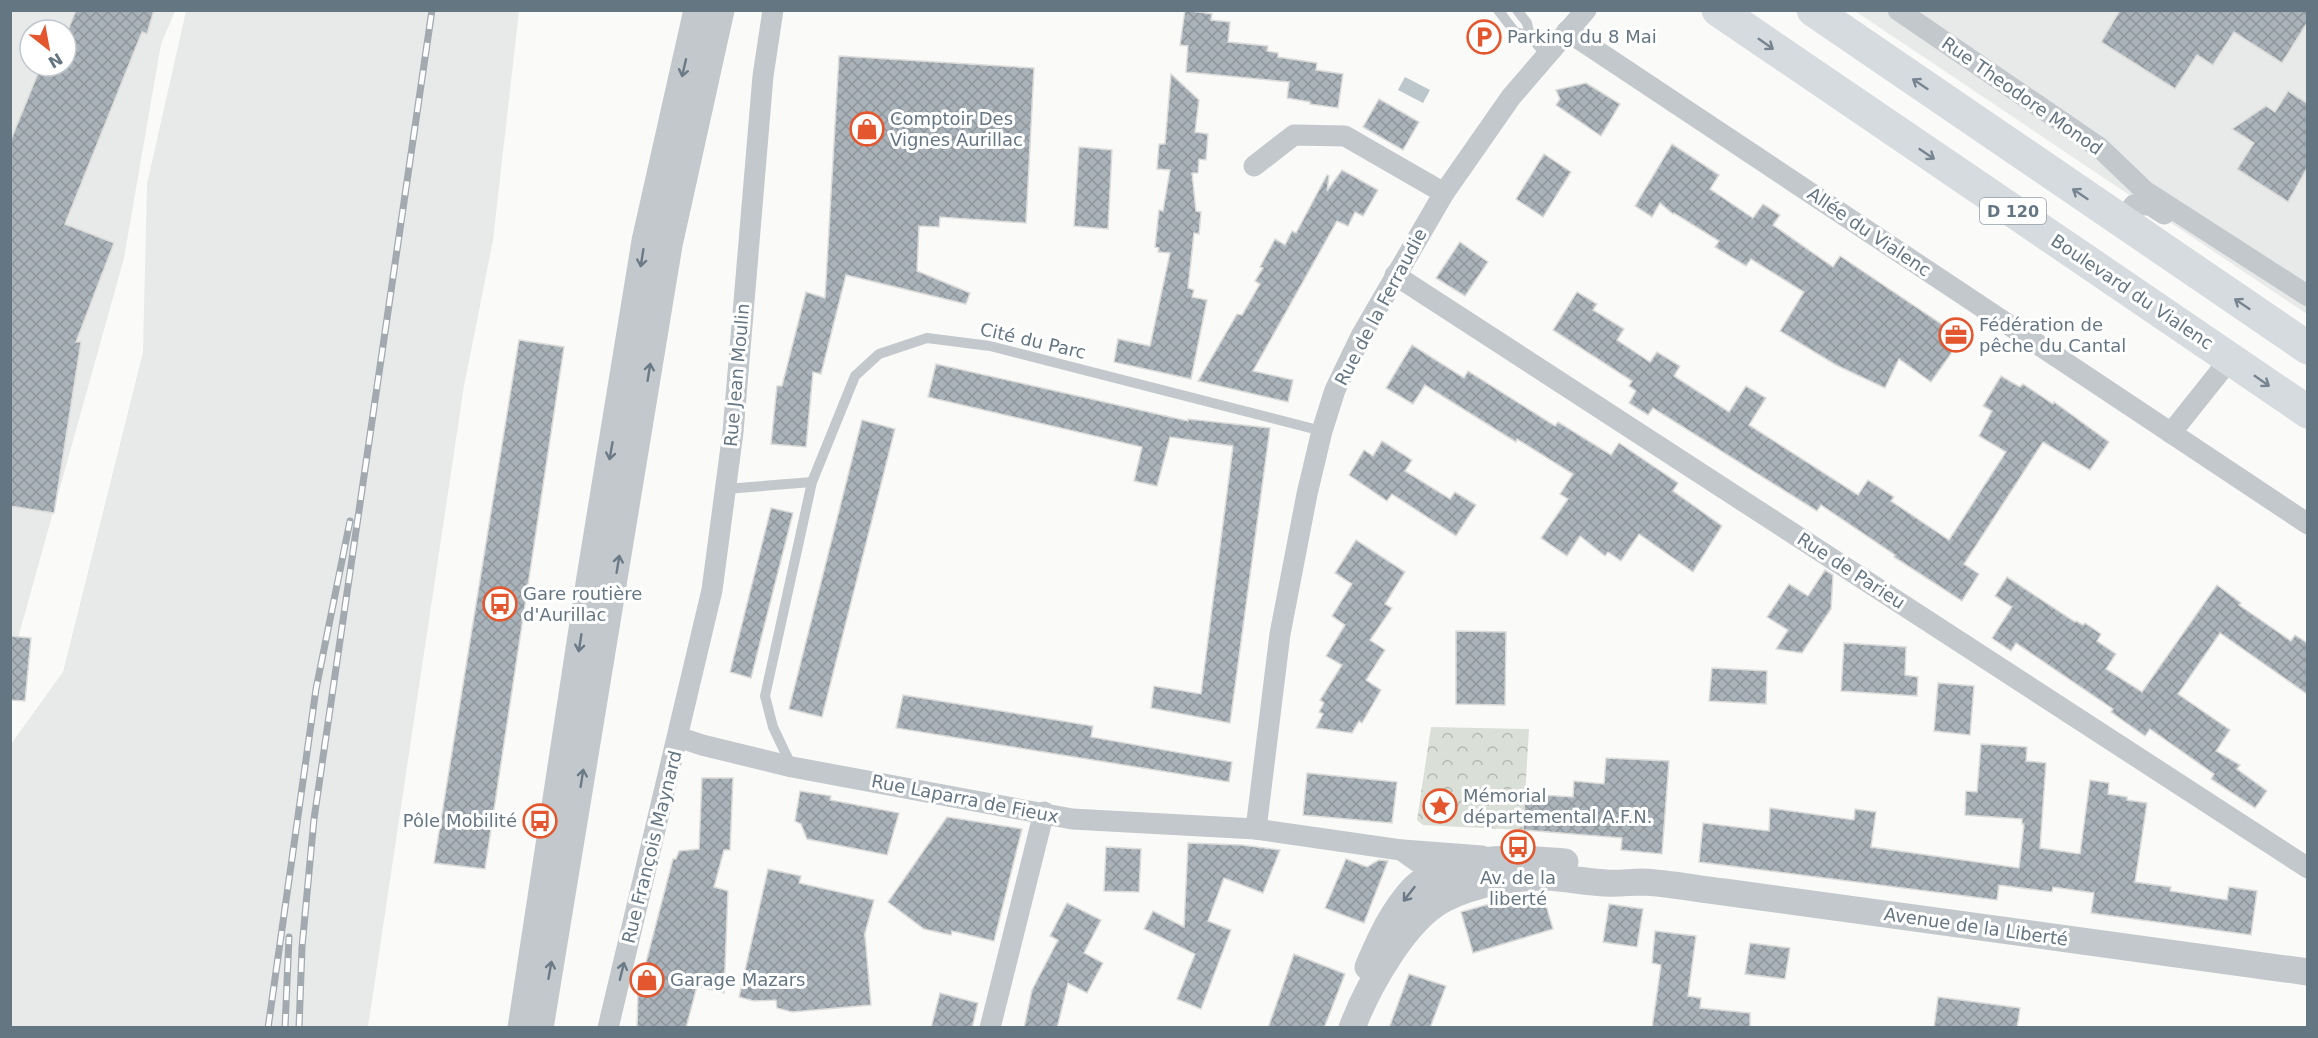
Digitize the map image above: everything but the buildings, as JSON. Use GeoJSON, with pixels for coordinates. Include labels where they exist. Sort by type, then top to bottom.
{"type":"FeatureCollection","features":[{"type":"Feature","properties":{"kind":"main road","name":"Boulevard du Vialenc"},"geometry":{"type":"LineString","coordinates":[[1718,10],[2307,412]]}},
{"type":"Feature","properties":{"kind":"main road","name":"D 120"},"geometry":{"type":"LineString","coordinates":[[1813,10],[2127,213],[2307,348]]}},
{"type":"Feature","properties":{"kind":"street"},"geometry":{"type":"LineString","coordinates":[[521,1028],[590,577],[645,241],[697,10]]}},
{"type":"Feature","properties":{"kind":"street"},"geometry":{"type":"LineString","coordinates":[[540,1028],[669,245],[721,10]]}},
{"type":"Feature","properties":{"kind":"street","name":"Rue Jean Moulin"},"geometry":{"type":"LineString","coordinates":[[678,737],[712,590],[726,489],[733,432],[763,76],[773,10]]}},
{"type":"Feature","properties":{"kind":"street","name":"Rue de la Ferraudie"},"geometry":{"type":"LineString","coordinates":[[1256,830],[1280,634],[1307,494],[1322,431],[1335,390],[1356,345],[1444,193],[1511,97],[1586,10]]}},
{"type":"Feature","properties":{"kind":"street","name":"Rue Theodore Monod"},"geometry":{"type":"LineString","coordinates":[[1898,10],[2100,148],[2145,191],[2307,296]]}},
{"type":"Feature","properties":{"kind":"street","name":"Allée du Vialenc"},"geometry":{"type":"LineString","coordinates":[[1567,31],[2307,524]]}},
{"type":"Feature","properties":{"kind":"street"},"geometry":{"type":"LineString","coordinates":[[1254,166],[1294,135],[1345,136],[1444,193]]}},
{"type":"Feature","properties":{"kind":"street","name":"Rue Theodore Monod"},"geometry":{"type":"LineString","coordinates":[[2127,213],[2151,205],[2200,238],[2232,247]]}},
{"type":"Feature","properties":{"kind":"street","name":"Rue de Parieu"},"geometry":{"type":"LineString","coordinates":[[1395,275],[2307,868]]}},
{"type":"Feature","properties":{"kind":"street"},"geometry":{"type":"LineString","coordinates":[[2171,433],[2230,359]]}},
{"type":"Feature","properties":{"kind":"street","name":"Rue Laparra de Fieux"},"geometry":{"type":"LineString","coordinates":[[678,737],[792,767],[1072,819],[1256,830]]}},
{"type":"Feature","properties":{"kind":"street","name":"Rue François Maynard"},"geometry":{"type":"LineString","coordinates":[[608,1028],[678,737]]}},
{"type":"Feature","properties":{"kind":"street"},"geometry":{"type":"LineString","coordinates":[[990,1028],[1044,812]]}},
{"type":"Feature","properties":{"kind":"street","name":"Avenue de la Liberté"},"geometry":{"type":"LineString","coordinates":[[1256,830],[1401,850],[1572,863],[1610,869],[1644,882]]}},
{"type":"Feature","properties":{"kind":"street","name":"Avenue de la Liberté"},"geometry":{"type":"LineString","coordinates":[[1401,850],[1422,865],[1437,888]]}},
{"type":"Feature","properties":{"kind":"street","name":"Avenue de la Liberté"},"geometry":{"type":"LineString","coordinates":[[1437,888],[1451,868],[1486,859],[1522,859]]}},
{"type":"Feature","properties":{"kind":"street","name":"Avenue de la Liberté"},"geometry":{"type":"LineString","coordinates":[[1437,888],[1479,886],[1508,880],[1546,878],[1608,883],[1644,882],[2307,972]]}},
{"type":"Feature","properties":{"kind":"street"},"geometry":{"type":"LineString","coordinates":[[1352,1028],[1362,999],[1400,941],[1421,916],[1437,888]]}},
{"type":"Feature","properties":{"kind":"lane"},"geometry":{"type":"LineString","coordinates":[[1497,10],[1515,32],[1530,36]]}},
{"type":"Feature","properties":{"kind":"lane"},"geometry":{"type":"LineString","coordinates":[[1517,10],[1527,23],[1530,36],[1546,54]]}},
{"type":"Feature","properties":{"kind":"lane","name":"Cité du Parc"},"geometry":{"type":"LineString","coordinates":[[792,767],[773,727],[765,696],[812,482],[855,376],[879,354],[927,338],[990,346],[1322,431]]}},
{"type":"Feature","properties":{"kind":"lane"},"geometry":{"type":"LineString","coordinates":[[726,489],[812,482]]}},
{"type":"Feature","properties":{"kind":"shaded area"},"geometry":{"type":"Polygon","coordinates":[[[11,11],[175,11],[161,44],[124,258],[11,663],[11,11]]]}},
{"type":"Feature","properties":{"kind":"shaded area"},"geometry":{"type":"Polygon","coordinates":[[[186,11],[519,11],[493,240],[464,386],[368,1027],[11,1027],[11,744],[63,672],[143,352],[147,184],[186,11]]]}},
{"type":"Feature","properties":{"kind":"shaded area"},"geometry":{"type":"Polygon","coordinates":[[[1855,11],[2307,11],[2307,314],[1855,11]]]}},
{"type":"Feature","properties":{"kind":"shaded area"},"geometry":{"type":"Polygon","coordinates":[[[1405,77],[1430,90],[1423,103],[1398,90],[1405,77]]]}},
{"type":"Feature","properties":{"kind":"green space"},"geometry":{"type":"Polygon","coordinates":[[[1431,727],[1529,729],[1523,830],[1423,825],[1417,820],[1431,727]]]}},
{"type":"Feature","properties":{"kind":"railway"},"geometry":{"type":"LineString","coordinates":[[299,1028],[302,947],[314,819],[432,10]]}},
{"type":"Feature","properties":{"kind":"railway"},"geometry":{"type":"LineString","coordinates":[[268,1028],[316,689],[350,521]]}},
{"type":"Feature","properties":{"kind":"railway"},"geometry":{"type":"LineString","coordinates":[[285,1028],[289,937]]}},
{"type":"Feature","properties":{"kind":"place","name":"Parking du 8 Mai"},"geometry":{"type":"Point","coordinates":[1484,37]}},
{"type":"Feature","properties":{"kind":"place","name":"Comptoir Des Vignes Aurillac"},"geometry":{"type":"Point","coordinates":[867,129]}},
{"type":"Feature","properties":{"kind":"place","name":"Fédération de pêche du Cantal"},"geometry":{"type":"Point","coordinates":[1956,335]}},
{"type":"Feature","properties":{"kind":"place","name":"Gare routière d'Aurillac"},"geometry":{"type":"Point","coordinates":[500,604]}},
{"type":"Feature","properties":{"kind":"place","name":"Mémorial départemental A.F.N."},"geometry":{"type":"Point","coordinates":[1440,806]}},
{"type":"Feature","properties":{"kind":"place","name":"Pôle Mobilité"},"geometry":{"type":"Point","coordinates":[540,821]}},
{"type":"Feature","properties":{"kind":"place","name":"Av. de la liberté"},"geometry":{"type":"Point","coordinates":[1518,847]}},
{"type":"Feature","properties":{"kind":"place","name":"Garage Mazars"},"geometry":{"type":"Point","coordinates":[647,980]}}]}
